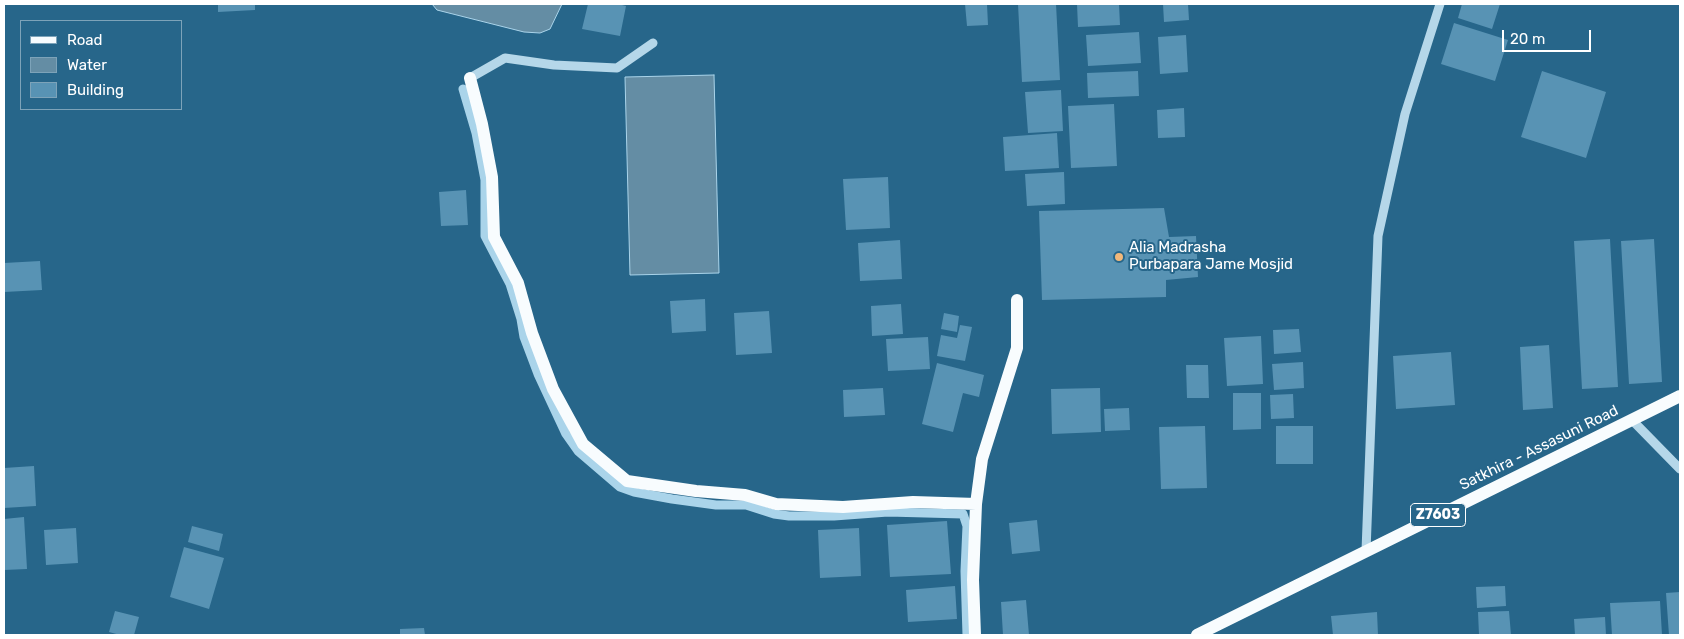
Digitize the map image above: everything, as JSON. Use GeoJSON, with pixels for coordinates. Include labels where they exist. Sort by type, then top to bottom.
{"type":"FeatureCollection","features":[{"type":"Feature","properties":{"kind":"main road"},"geometry":{"type":"LineString","coordinates":[[470,78],[482,124],[492,178],[494,237],[518,283],[532,333],[553,389],[583,444],[627,481],[696,491],[745,495],[776,504],[843,507],[913,502],[976,504]]}},
{"type":"Feature","properties":{"kind":"main road"},"geometry":{"type":"LineString","coordinates":[[975,635],[972,580],[976,504],[982,459],[1017,348],[1017,300]]}},
{"type":"Feature","properties":{"kind":"main road","name":"Satkhira - Assasuni Road"},"geometry":{"type":"LineString","coordinates":[[1197,635],[1680,396]]}},
{"type":"Feature","properties":{"kind":"street"},"geometry":{"type":"LineString","coordinates":[[1366,550],[1378,236],[1405,114],[1440,4]]}},
{"type":"Feature","properties":{"kind":"street"},"geometry":{"type":"LineString","coordinates":[[470,78],[505,58],[554,65],[617,68],[653,43]]}},
{"type":"Feature","properties":{"kind":"street"},"geometry":{"type":"LineString","coordinates":[[1632,420],[1680,469]]}},
{"type":"Feature","properties":{"kind":"water"},"geometry":{"type":"Polygon","coordinates":[[[432,4],[562,4],[550,29],[540,33],[524,32],[437,10],[432,4]]]}},
{"type":"Feature","properties":{"kind":"water"},"geometry":{"type":"Polygon","coordinates":[[[714,75],[719,273],[630,275],[625,77],[714,75]]]}},
{"type":"Feature","properties":{"kind":"building"},"geometry":{"type":"Polygon","coordinates":[[[218,4],[255,4],[255,10],[218,12],[218,4]]]}},
{"type":"Feature","properties":{"kind":"building"},"geometry":{"type":"Polygon","coordinates":[[[588,4],[618,4],[626,6],[620,36],[582,29],[588,4]]]}},
{"type":"Feature","properties":{"kind":"building"},"geometry":{"type":"Polygon","coordinates":[[[965,4],[987,4],[988,25],[967,26],[965,4]]]}},
{"type":"Feature","properties":{"kind":"building"},"geometry":{"type":"Polygon","coordinates":[[[1018,4],[1056,4],[1060,80],[1022,82],[1018,4]]]}},
{"type":"Feature","properties":{"kind":"building"},"geometry":{"type":"Polygon","coordinates":[[[1077,4],[1119,4],[1120,25],[1078,27],[1077,4]]]}},
{"type":"Feature","properties":{"kind":"building"},"geometry":{"type":"Polygon","coordinates":[[[1163,4],[1188,4],[1189,20],[1164,22],[1163,4]]]}},
{"type":"Feature","properties":{"kind":"building"},"geometry":{"type":"Polygon","coordinates":[[[1462,4],[1500,4],[1492,29],[1458,18],[1462,4]]]}},
{"type":"Feature","properties":{"kind":"building"},"geometry":{"type":"Polygon","coordinates":[[[1454,23],[1508,40],[1495,81],[1441,64],[1454,23]]]}},
{"type":"Feature","properties":{"kind":"building"},"geometry":{"type":"Polygon","coordinates":[[[1139,32],[1141,63],[1088,66],[1086,35],[1139,32]]]}},
{"type":"Feature","properties":{"kind":"building"},"geometry":{"type":"Polygon","coordinates":[[[1186,35],[1188,72],[1160,74],[1158,37],[1186,35]]]}},
{"type":"Feature","properties":{"kind":"building"},"geometry":{"type":"Polygon","coordinates":[[[1138,71],[1139,96],[1088,98],[1087,73],[1138,71]]]}},
{"type":"Feature","properties":{"kind":"building"},"geometry":{"type":"Polygon","coordinates":[[[1542,71],[1606,92],[1586,158],[1521,137],[1542,71]]]}},
{"type":"Feature","properties":{"kind":"building"},"geometry":{"type":"Polygon","coordinates":[[[1061,90],[1063,131],[1028,133],[1025,92],[1061,90]]]}},
{"type":"Feature","properties":{"kind":"building"},"geometry":{"type":"Polygon","coordinates":[[[1114,104],[1117,166],[1071,168],[1068,106],[1114,104]]]}},
{"type":"Feature","properties":{"kind":"building"},"geometry":{"type":"Polygon","coordinates":[[[1184,108],[1185,137],[1158,138],[1157,110],[1184,108]]]}},
{"type":"Feature","properties":{"kind":"building"},"geometry":{"type":"Polygon","coordinates":[[[1057,133],[1059,168],[1005,171],[1003,137],[1057,133]]]}},
{"type":"Feature","properties":{"kind":"building"},"geometry":{"type":"Polygon","coordinates":[[[1064,172],[1065,204],[1027,206],[1025,174],[1064,172]]]}},
{"type":"Feature","properties":{"kind":"building"},"geometry":{"type":"Polygon","coordinates":[[[888,177],[890,228],[846,230],[843,179],[888,177]]]}},
{"type":"Feature","properties":{"kind":"building"},"geometry":{"type":"Polygon","coordinates":[[[466,190],[468,225],[441,226],[439,192],[466,190]]]}},
{"type":"Feature","properties":{"kind":"building","name":"Alia Madrasha Purbapara Jame Mosjid"},"geometry":{"type":"Polygon","coordinates":[[[1164,208],[1169,237],[1196,236],[1198,277],[1166,280],[1166,297],[1042,300],[1039,211],[1164,208]]]}},
{"type":"Feature","properties":{"kind":"building"},"geometry":{"type":"Polygon","coordinates":[[[1610,239],[1618,387],[1582,389],[1574,241],[1610,239]]]}},
{"type":"Feature","properties":{"kind":"building"},"geometry":{"type":"Polygon","coordinates":[[[1654,239],[1662,382],[1629,384],[1621,241],[1654,239]]]}},
{"type":"Feature","properties":{"kind":"building"},"geometry":{"type":"Polygon","coordinates":[[[900,240],[902,279],[860,281],[858,243],[900,240]]]}},
{"type":"Feature","properties":{"kind":"building"},"geometry":{"type":"Polygon","coordinates":[[[40,261],[42,290],[4,292],[4,263],[40,261]]]}},
{"type":"Feature","properties":{"kind":"building"},"geometry":{"type":"Polygon","coordinates":[[[705,299],[706,331],[672,333],[670,301],[705,299]]]}},
{"type":"Feature","properties":{"kind":"building"},"geometry":{"type":"Polygon","coordinates":[[[901,304],[903,334],[872,336],[871,306],[901,304]]]}},
{"type":"Feature","properties":{"kind":"building"},"geometry":{"type":"Polygon","coordinates":[[[769,311],[772,353],[736,355],[734,313],[769,311]]]}},
{"type":"Feature","properties":{"kind":"building"},"geometry":{"type":"Polygon","coordinates":[[[944,313],[959,316],[957,332],[941,329],[944,313]]]}},
{"type":"Feature","properties":{"kind":"building"},"geometry":{"type":"Polygon","coordinates":[[[960,325],[972,327],[965,361],[937,356],[941,335],[957,338],[960,325]]]}},
{"type":"Feature","properties":{"kind":"building"},"geometry":{"type":"Polygon","coordinates":[[[1299,329],[1301,352],[1274,354],[1273,330],[1299,329]]]}},
{"type":"Feature","properties":{"kind":"building"},"geometry":{"type":"Polygon","coordinates":[[[1261,336],[1263,384],[1227,386],[1224,338],[1261,336]]]}},
{"type":"Feature","properties":{"kind":"building"},"geometry":{"type":"Polygon","coordinates":[[[928,337],[930,369],[888,371],[886,339],[928,337]]]}},
{"type":"Feature","properties":{"kind":"building"},"geometry":{"type":"Polygon","coordinates":[[[1549,345],[1553,408],[1523,410],[1520,347],[1549,345]]]}},
{"type":"Feature","properties":{"kind":"building"},"geometry":{"type":"Polygon","coordinates":[[[1451,352],[1455,405],[1396,409],[1393,356],[1451,352]]]}},
{"type":"Feature","properties":{"kind":"building"},"geometry":{"type":"Polygon","coordinates":[[[1303,362],[1304,388],[1274,390],[1272,364],[1303,362]]]}},
{"type":"Feature","properties":{"kind":"building"},"geometry":{"type":"Polygon","coordinates":[[[937,363],[984,375],[979,397],[963,393],[953,432],[922,424],[937,363]]]}},
{"type":"Feature","properties":{"kind":"building"},"geometry":{"type":"Polygon","coordinates":[[[1186,365],[1208,365],[1209,398],[1187,398],[1186,365]]]}},
{"type":"Feature","properties":{"kind":"building"},"geometry":{"type":"Polygon","coordinates":[[[883,388],[885,415],[844,417],[843,390],[883,388]]]}},
{"type":"Feature","properties":{"kind":"building"},"geometry":{"type":"Polygon","coordinates":[[[1100,388],[1101,432],[1052,434],[1051,389],[1100,388]]]}},
{"type":"Feature","properties":{"kind":"building"},"geometry":{"type":"Polygon","coordinates":[[[1233,393],[1261,393],[1261,429],[1233,430],[1233,393]]]}},
{"type":"Feature","properties":{"kind":"building"},"geometry":{"type":"Polygon","coordinates":[[[1293,394],[1294,418],[1271,419],[1270,395],[1293,394]]]}},
{"type":"Feature","properties":{"kind":"building"},"geometry":{"type":"Polygon","coordinates":[[[1129,408],[1130,430],[1105,431],[1104,409],[1129,408]]]}},
{"type":"Feature","properties":{"kind":"building"},"geometry":{"type":"Polygon","coordinates":[[[1205,426],[1207,488],[1161,489],[1159,427],[1205,426]]]}},
{"type":"Feature","properties":{"kind":"building"},"geometry":{"type":"Polygon","coordinates":[[[1276,426],[1313,426],[1313,464],[1276,464],[1276,426]]]}},
{"type":"Feature","properties":{"kind":"building"},"geometry":{"type":"Polygon","coordinates":[[[34,466],[36,506],[4,508],[4,468],[34,466]]]}},
{"type":"Feature","properties":{"kind":"building"},"geometry":{"type":"Polygon","coordinates":[[[24,517],[27,569],[4,570],[4,519],[24,517]]]}},
{"type":"Feature","properties":{"kind":"building"},"geometry":{"type":"Polygon","coordinates":[[[1037,520],[1040,551],[1012,554],[1009,523],[1037,520]]]}},
{"type":"Feature","properties":{"kind":"building"},"geometry":{"type":"Polygon","coordinates":[[[947,521],[951,574],[890,577],[887,525],[947,521]]]}},
{"type":"Feature","properties":{"kind":"building"},"geometry":{"type":"Polygon","coordinates":[[[192,526],[223,534],[219,551],[188,542],[192,526]]]}},
{"type":"Feature","properties":{"kind":"building"},"geometry":{"type":"Polygon","coordinates":[[[76,528],[78,563],[46,565],[44,530],[76,528]]]}},
{"type":"Feature","properties":{"kind":"building"},"geometry":{"type":"Polygon","coordinates":[[[859,528],[861,576],[820,578],[818,530],[859,528]]]}},
{"type":"Feature","properties":{"kind":"building"},"geometry":{"type":"Polygon","coordinates":[[[184,547],[224,558],[209,609],[170,597],[184,547]]]}},
{"type":"Feature","properties":{"kind":"building"},"geometry":{"type":"Polygon","coordinates":[[[955,586],[957,619],[908,622],[906,590],[955,586]]]}},
{"type":"Feature","properties":{"kind":"building"},"geometry":{"type":"Polygon","coordinates":[[[1505,586],[1506,606],[1477,608],[1476,587],[1505,586]]]}},
{"type":"Feature","properties":{"kind":"building"},"geometry":{"type":"Polygon","coordinates":[[[1680,592],[1680,635],[1669,635],[1666,593],[1680,592]]]}},
{"type":"Feature","properties":{"kind":"building"},"geometry":{"type":"Polygon","coordinates":[[[1026,600],[1029,635],[1003,635],[1001,602],[1026,600]]]}},
{"type":"Feature","properties":{"kind":"building"},"geometry":{"type":"Polygon","coordinates":[[[1660,601],[1662,635],[1612,635],[1610,603],[1660,601]]]}},
{"type":"Feature","properties":{"kind":"building"},"geometry":{"type":"Polygon","coordinates":[[[115,611],[139,617],[134,635],[120,635],[109,632],[115,611]]]}},
{"type":"Feature","properties":{"kind":"building"},"geometry":{"type":"Polygon","coordinates":[[[1509,611],[1511,635],[1479,635],[1478,612],[1509,611]]]}},
{"type":"Feature","properties":{"kind":"building"},"geometry":{"type":"Polygon","coordinates":[[[1377,612],[1378,635],[1333,635],[1331,616],[1377,612]]]}},
{"type":"Feature","properties":{"kind":"building"},"geometry":{"type":"Polygon","coordinates":[[[1605,617],[1606,635],[1575,635],[1574,619],[1605,617]]]}},
{"type":"Feature","properties":{"kind":"building"},"geometry":{"type":"Polygon","coordinates":[[[424,628],[425,635],[400,635],[400,629],[424,628]]]}},
{"type":"Feature","properties":{"kind":"waterway"},"geometry":{"type":"LineString","coordinates":[[463,89],[476,133],[485,180],[485,236],[510,284],[521,319],[524,337],[538,374],[566,434],[578,451],[620,487],[634,492],[672,499],[716,505],[746,505],[774,514],[789,516],[834,516],[888,512],[963,514],[967,526],[965,571],[967,635]]}},
{"type":"Feature","properties":{"kind":"place","name":"Alia Madrasha Purbapara Jame Mosjid"},"geometry":{"type":"Point","coordinates":[1119,257]}}]}
